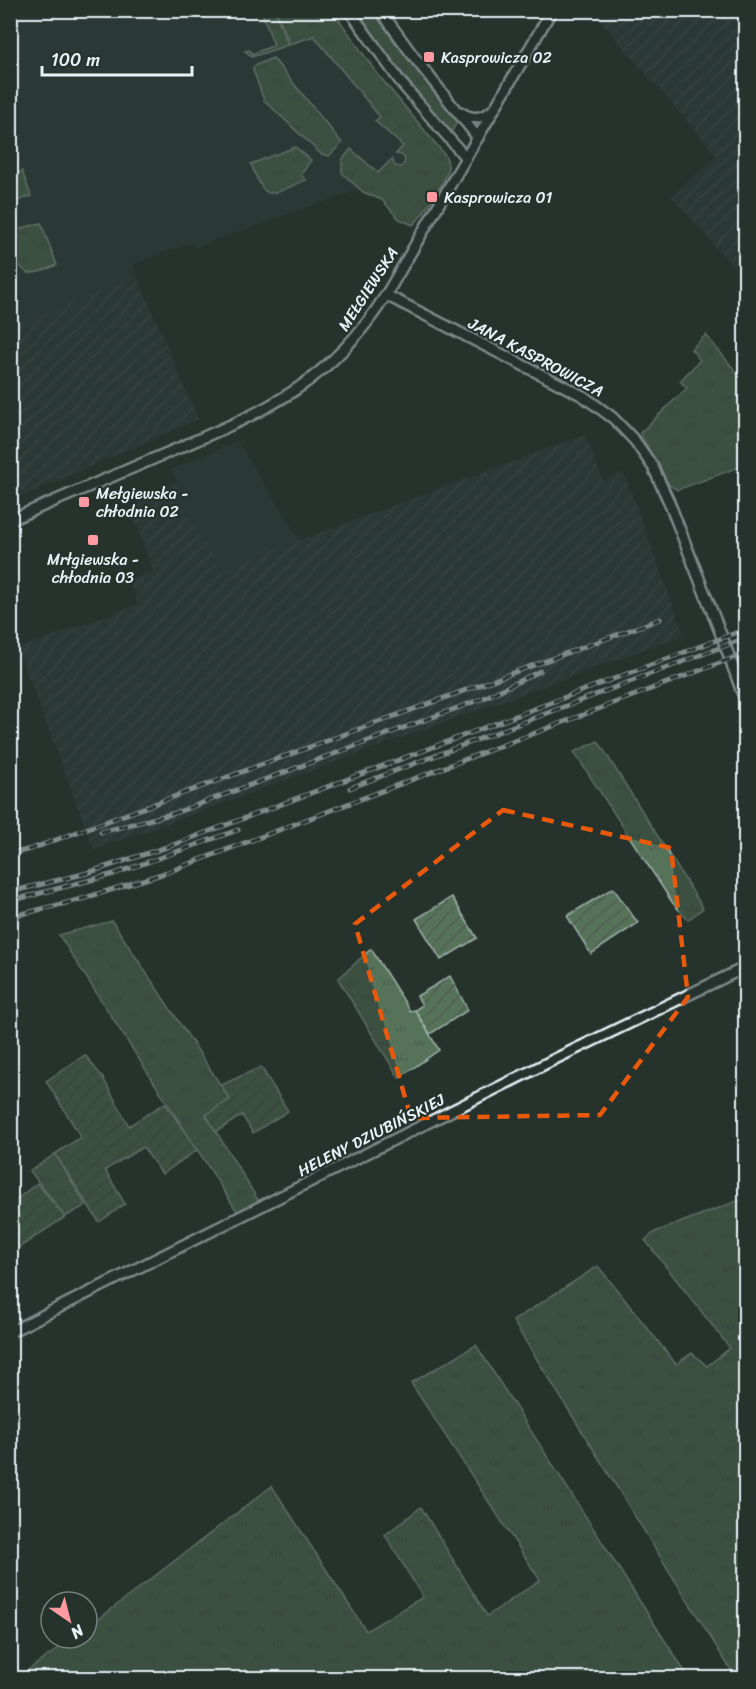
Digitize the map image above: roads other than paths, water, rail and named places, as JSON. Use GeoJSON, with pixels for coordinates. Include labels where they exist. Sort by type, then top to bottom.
{"type":"FeatureCollection","features":[{"type":"Feature","properties":{"kind":"street"},"geometry":{"type":"LineString","coordinates":[[349,10],[402,84],[466,158]]}},
{"type":"Feature","properties":{"kind":"street"},"geometry":{"type":"LineString","coordinates":[[380,10],[478,138]]}},
{"type":"Feature","properties":{"kind":"street","name":"MEŁGIEWSKA"},"geometry":{"type":"LineString","coordinates":[[10,520],[236,423],[277,402],[314,378],[336,358],[367,323],[386,295],[552,10]]}},
{"type":"Feature","properties":{"kind":"street"},"geometry":{"type":"LineString","coordinates":[[455,108],[472,118],[483,117],[495,108]]}},
{"type":"Feature","properties":{"kind":"street","name":"JANA KASPROWICZA"},"geometry":{"type":"LineString","coordinates":[[386,295],[583,396],[613,418],[635,441],[661,483],[746,703]]}},
{"type":"Feature","properties":{"kind":"street","name":"HELENY DZIUBIŃSKIEJ"},"geometry":{"type":"LineString","coordinates":[[10,1332],[557,1058],[746,967]]}},
{"type":"Feature","properties":{"kind":"railway"},"geometry":{"type":"LineString","coordinates":[[10,854],[31,849],[660,619]]}},
{"type":"Feature","properties":{"kind":"railway"},"geometry":{"type":"LineString","coordinates":[[10,892],[87,873],[173,845],[746,629]]}},
{"type":"Feature","properties":{"kind":"railway"},"geometry":{"type":"LineString","coordinates":[[350,788],[740,640]]}},
{"type":"Feature","properties":{"kind":"railway"},"geometry":{"type":"LineString","coordinates":[[10,917],[82,899],[168,872],[746,653]]}},
{"type":"Feature","properties":{"kind":"railway"},"geometry":{"type":"LineString","coordinates":[[101,832],[175,813],[484,698],[540,671]]}},
{"type":"Feature","properties":{"kind":"railway"},"geometry":{"type":"LineString","coordinates":[[10,901],[114,874],[238,830]]}},
{"type":"Feature","properties":{"kind":"place","name":"Kasprowicza 02"},"geometry":{"type":"Point","coordinates":[429,57]}},
{"type":"Feature","properties":{"kind":"place","name":"Kasprowicza 01"},"geometry":{"type":"Point","coordinates":[432,197]}},
{"type":"Feature","properties":{"kind":"place","name":"Mełgiewska - chłodnia 02"},"geometry":{"type":"Point","coordinates":[84,502]}},
{"type":"Feature","properties":{"kind":"place","name":"Mrłgiewska - chłodnia 03"},"geometry":{"type":"Point","coordinates":[93,540]}}]}
